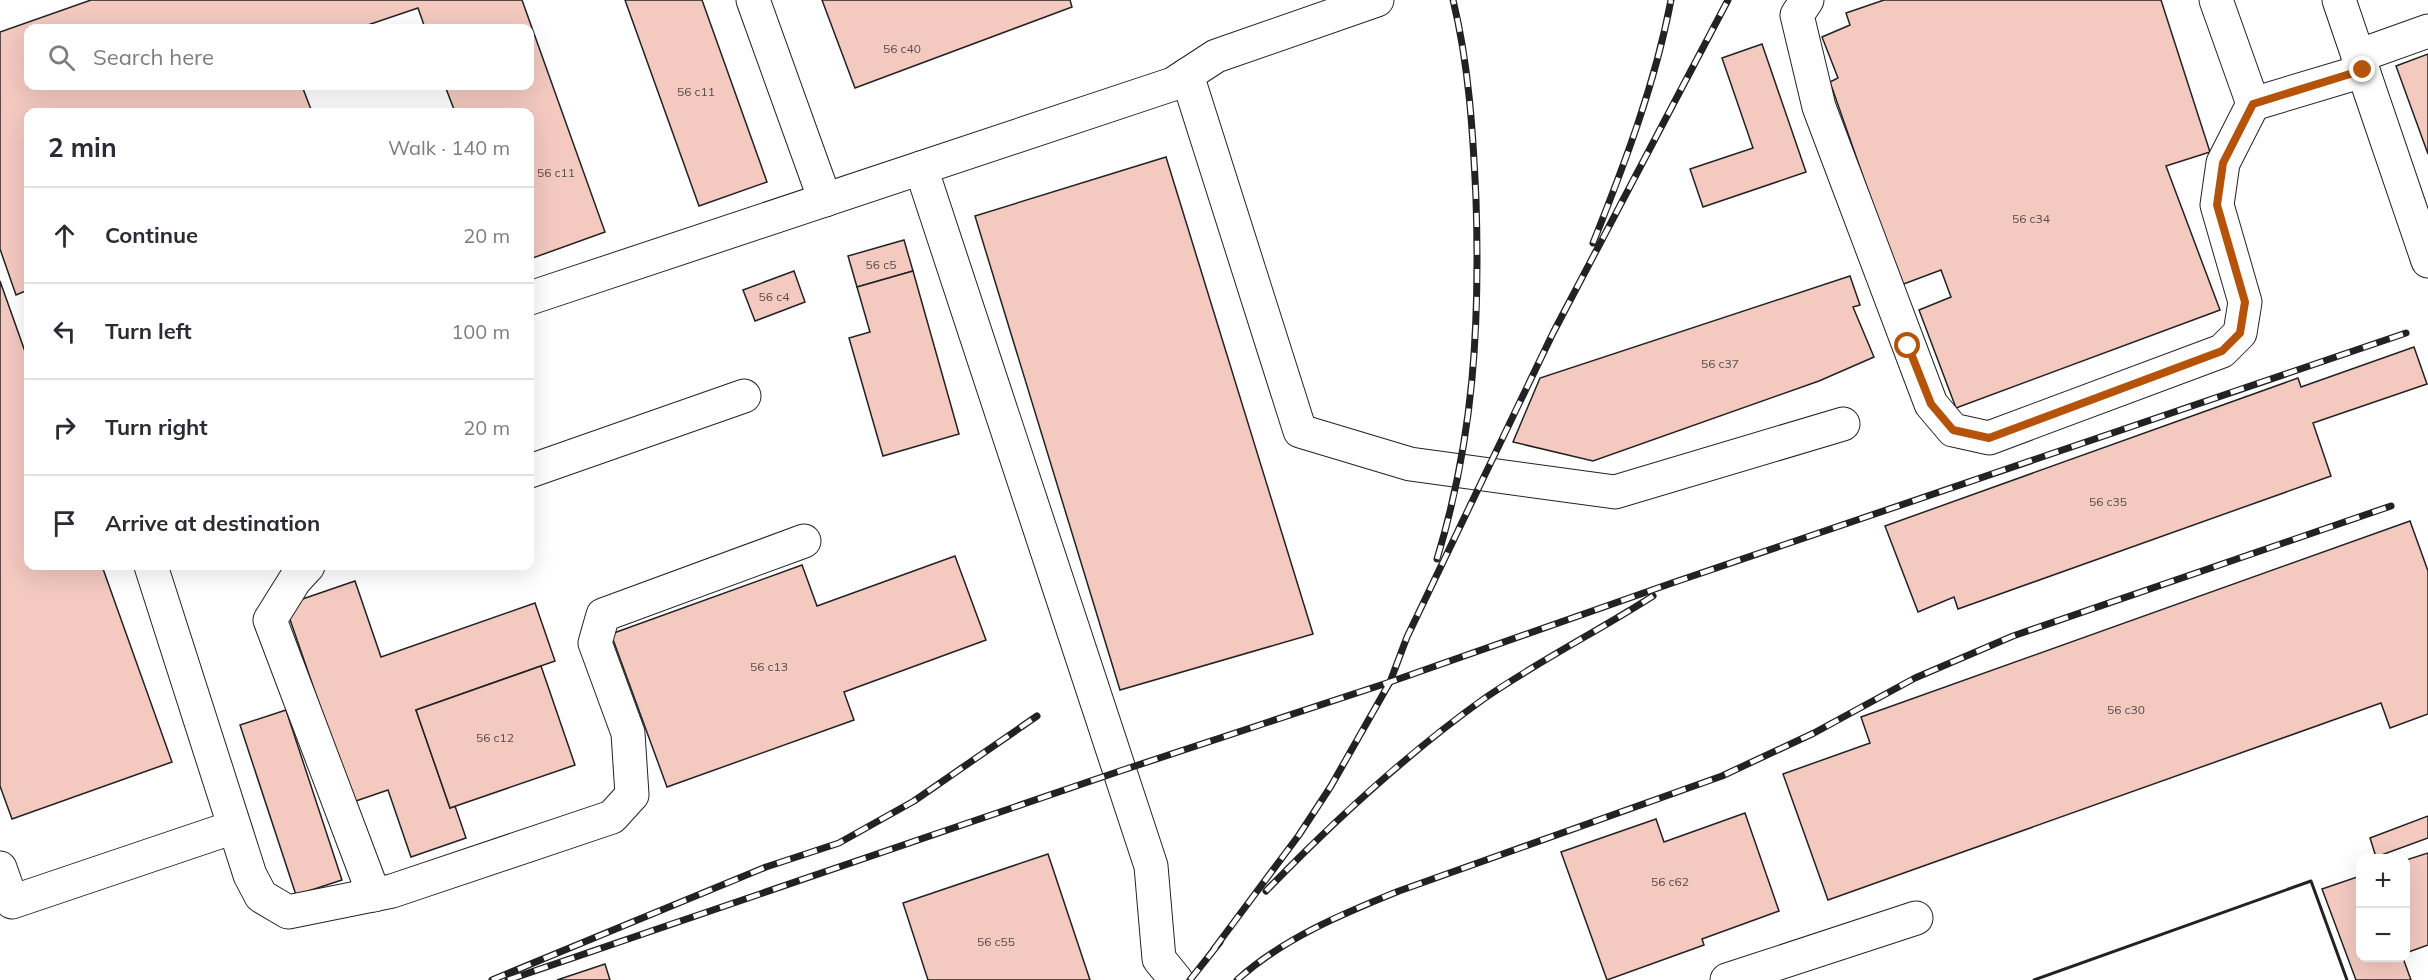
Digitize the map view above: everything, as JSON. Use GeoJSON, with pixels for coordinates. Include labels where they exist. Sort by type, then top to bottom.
{"type":"FeatureCollection","features":[{"type":"Feature","properties":{"kind":"lane"},"geometry":{"type":"LineString","coordinates":[[753,0],[825,200]]}},
{"type":"Feature","properties":{"kind":"lane"},"geometry":{"type":"LineString","coordinates":[[534,297],[1173,84],[1216,56],[1377,0]]}},
{"type":"Feature","properties":{"kind":"lane"},"geometry":{"type":"LineString","coordinates":[[1807,0],[1797,15],[1819,107],[1931,404],[1953,430],[1989,438],[2222,351],[2240,333],[2245,302],[2217,205],[2223,163],[2253,104],[2360,63],[2428,32]]}},
{"type":"Feature","properties":{"kind":"lane"},"geometry":{"type":"LineString","coordinates":[[2217,0],[2253,104]]}},
{"type":"Feature","properties":{"kind":"lane"},"geometry":{"type":"LineString","coordinates":[[2339,0],[2428,261]]}},
{"type":"Feature","properties":{"kind":"lane"},"geometry":{"type":"LineString","coordinates":[[1187,75],[1300,430],[1410,464],[1616,492],[1843,424]]}},
{"type":"Feature","properties":{"kind":"lane"},"geometry":{"type":"LineString","coordinates":[[921,168],[1151,866],[1159,959],[1176,980]]}},
{"type":"Feature","properties":{"kind":"lane"},"geometry":{"type":"LineString","coordinates":[[534,470],[744,396]]}},
{"type":"Feature","properties":{"kind":"lane"},"geometry":{"type":"LineString","coordinates":[[152,570],[250,875],[261,896],[288,912],[374,895],[612,817],[632,795],[628,733],[595,643],[603,615],[804,541]]}},
{"type":"Feature","properties":{"kind":"lane"},"geometry":{"type":"LineString","coordinates":[[304,570],[295,580],[270,620],[374,895]]}},
{"type":"Feature","properties":{"kind":"lane"},"geometry":{"type":"LineString","coordinates":[[0,868],[12,902],[234,827]]}},
{"type":"Feature","properties":{"kind":"lane"},"geometry":{"type":"LineString","coordinates":[[1728,980],[1916,918]]}},
{"type":"Feature","properties":{"kind":"building"},"geometry":{"type":"Polygon","coordinates":[[[91,0],[522,0],[531,24],[424,24],[418,8],[371,24],[24,24],[24,90],[304,90],[310,108],[24,108],[24,292],[16,295],[0,249],[0,32],[91,0]]]}},
{"type":"Feature","properties":{"kind":"building"},"geometry":{"type":"Polygon","coordinates":[[[625,0],[702,0],[767,182],[699,206],[625,0]]]}},
{"type":"Feature","properties":{"kind":"building"},"geometry":{"type":"Polygon","coordinates":[[[822,0],[1070,0],[1072,7],[855,88],[822,0]]]}},
{"type":"Feature","properties":{"kind":"building"},"geometry":{"type":"Polygon","coordinates":[[[1884,0],[2161,0],[2210,152],[2166,166],[2220,310],[1956,408],[1919,310],[1951,297],[1941,270],[1901,285],[1830,82],[1838,78],[1822,37],[1850,25],[1846,13],[1884,0]]]}},
{"type":"Feature","properties":{"kind":"building"},"geometry":{"type":"Polygon","coordinates":[[[534,34],[605,232],[534,258],[534,108],[453,108],[447,90],[534,90],[534,34]]]}},
{"type":"Feature","properties":{"kind":"building"},"geometry":{"type":"Polygon","coordinates":[[[1762,44],[1806,172],[1703,207],[1690,169],[1753,148],[1722,58],[1762,44]]]}},
{"type":"Feature","properties":{"kind":"building"},"geometry":{"type":"Polygon","coordinates":[[[2428,54],[2428,154],[2396,66],[2428,54]]]}},
{"type":"Feature","properties":{"kind":"building"},"geometry":{"type":"Polygon","coordinates":[[[1166,157],[1313,634],[1120,690],[975,216],[1166,157]]]}},
{"type":"Feature","properties":{"kind":"building"},"geometry":{"type":"Polygon","coordinates":[[[904,240],[913,271],[857,287],[848,256],[904,240]]]}},
{"type":"Feature","properties":{"kind":"building"},"geometry":{"type":"Polygon","coordinates":[[[794,271],[805,302],[755,321],[743,290],[794,271]]]}},
{"type":"Feature","properties":{"kind":"building"},"geometry":{"type":"Polygon","coordinates":[[[913,271],[959,434],[883,456],[849,338],[870,332],[857,287],[913,271]]]}},
{"type":"Feature","properties":{"kind":"building"},"geometry":{"type":"Polygon","coordinates":[[[1850,276],[1860,305],[1853,307],[1874,357],[1819,381],[1593,461],[1513,442],[1540,378],[1850,276]]]}},
{"type":"Feature","properties":{"kind":"building"},"geometry":{"type":"Polygon","coordinates":[[[0,281],[24,349],[24,570],[103,570],[172,762],[12,819],[0,786],[0,281]]]}},
{"type":"Feature","properties":{"kind":"building"},"geometry":{"type":"Polygon","coordinates":[[[2414,347],[2427,384],[2313,423],[2331,476],[1958,609],[1954,597],[1918,612],[1885,526],[2298,378],[2301,387],[2414,347]]]}},
{"type":"Feature","properties":{"kind":"building"},"geometry":{"type":"Polygon","coordinates":[[[2410,521],[2428,571],[2428,714],[2390,728],[2381,703],[1828,900],[1783,774],[1870,743],[1861,717],[2410,521]]]}},
{"type":"Feature","properties":{"kind":"building"},"geometry":{"type":"Polygon","coordinates":[[[955,556],[986,640],[844,692],[854,720],[667,787],[611,634],[802,565],[817,606],[955,556]]]}},
{"type":"Feature","properties":{"kind":"building"},"geometry":{"type":"Polygon","coordinates":[[[355,581],[381,657],[535,603],[555,661],[416,710],[450,808],[455,806],[466,838],[411,857],[388,790],[353,802],[285,605],[355,581]]]}},
{"type":"Feature","properties":{"kind":"building"},"geometry":{"type":"Polygon","coordinates":[[[541,666],[575,765],[450,808],[416,710],[541,666]]]}},
{"type":"Feature","properties":{"kind":"building"},"geometry":{"type":"Polygon","coordinates":[[[286,710],[342,880],[296,895],[240,725],[286,710]]]}},
{"type":"Feature","properties":{"kind":"building"},"geometry":{"type":"Polygon","coordinates":[[[1745,813],[1779,911],[1702,939],[1704,945],[1607,980],[1561,852],[1656,819],[1664,842],[1745,813]]]}},
{"type":"Feature","properties":{"kind":"building"},"geometry":{"type":"Polygon","coordinates":[[[2428,816],[2428,838],[2384,854],[2375,854],[2370,838],[2428,816]]]}},
{"type":"Feature","properties":{"kind":"building"},"geometry":{"type":"Polygon","coordinates":[[[2428,853],[2428,945],[2410,952],[2410,908],[2410,859],[2428,853]]]}},
{"type":"Feature","properties":{"kind":"building"},"geometry":{"type":"Polygon","coordinates":[[[1048,854],[1090,980],[928,980],[903,903],[1048,854]]]}},
{"type":"Feature","properties":{"kind":"building"},"geometry":{"type":"Polygon","coordinates":[[[2356,877],[2356,962],[2404,962],[2411,980],[2356,980],[2322,889],[2356,877]]]}},
{"type":"Feature","properties":{"kind":"building"},"geometry":{"type":"Polygon","coordinates":[[[605,964],[610,980],[557,980],[605,964]]]}},
{"type":"Feature","properties":{"kind":"railway"},"geometry":{"type":"LineString","coordinates":[[1437,559],[1449,514],[1467,424],[1477,291],[1472,124],[1467,74],[1453,0]]}},
{"type":"Feature","properties":{"kind":"railway"},"geometry":{"type":"LineString","coordinates":[[1593,243],[1628,153],[1648,93],[1671,0]]}},
{"type":"Feature","properties":{"kind":"railway"},"geometry":{"type":"LineString","coordinates":[[1214,949],[1299,835],[1331,786],[1390,682],[1407,637],[1553,333],[1728,0]]}},
{"type":"Feature","properties":{"kind":"railway"},"geometry":{"type":"LineString","coordinates":[[508,980],[1120,771],[1390,682],[1672,583],[2406,333]]}},
{"type":"Feature","properties":{"kind":"railway"},"geometry":{"type":"LineString","coordinates":[[1237,980],[1294,939],[1356,909],[1399,891],[1722,776],[1814,733],[1915,678],[2013,636],[2391,506]]}},
{"type":"Feature","properties":{"kind":"railway"},"geometry":{"type":"LineString","coordinates":[[1266,891],[1371,790],[1455,720],[1526,671],[1653,596]]}},
{"type":"Feature","properties":{"kind":"railway"},"geometry":{"type":"LineString","coordinates":[[492,980],[766,867],[839,843],[914,801],[1037,716]]}},
{"type":"Feature","properties":{"kind":"railway"},"geometry":{"type":"LineString","coordinates":[[1190,980],[1220,942]]}},
{"type":"Feature","properties":{"kind":"wall"},"geometry":{"type":"LineString","coordinates":[[2034,980],[2311,881],[2347,980]]}},
{"type":"Feature","properties":{"kind":"route"},"geometry":{"type":"LineString","coordinates":[[1908,346],[1931,404],[1953,430],[1989,438],[2222,351],[2240,333],[2245,302],[2217,205],[2223,163],[2253,104],[2363,70]]}}]}
